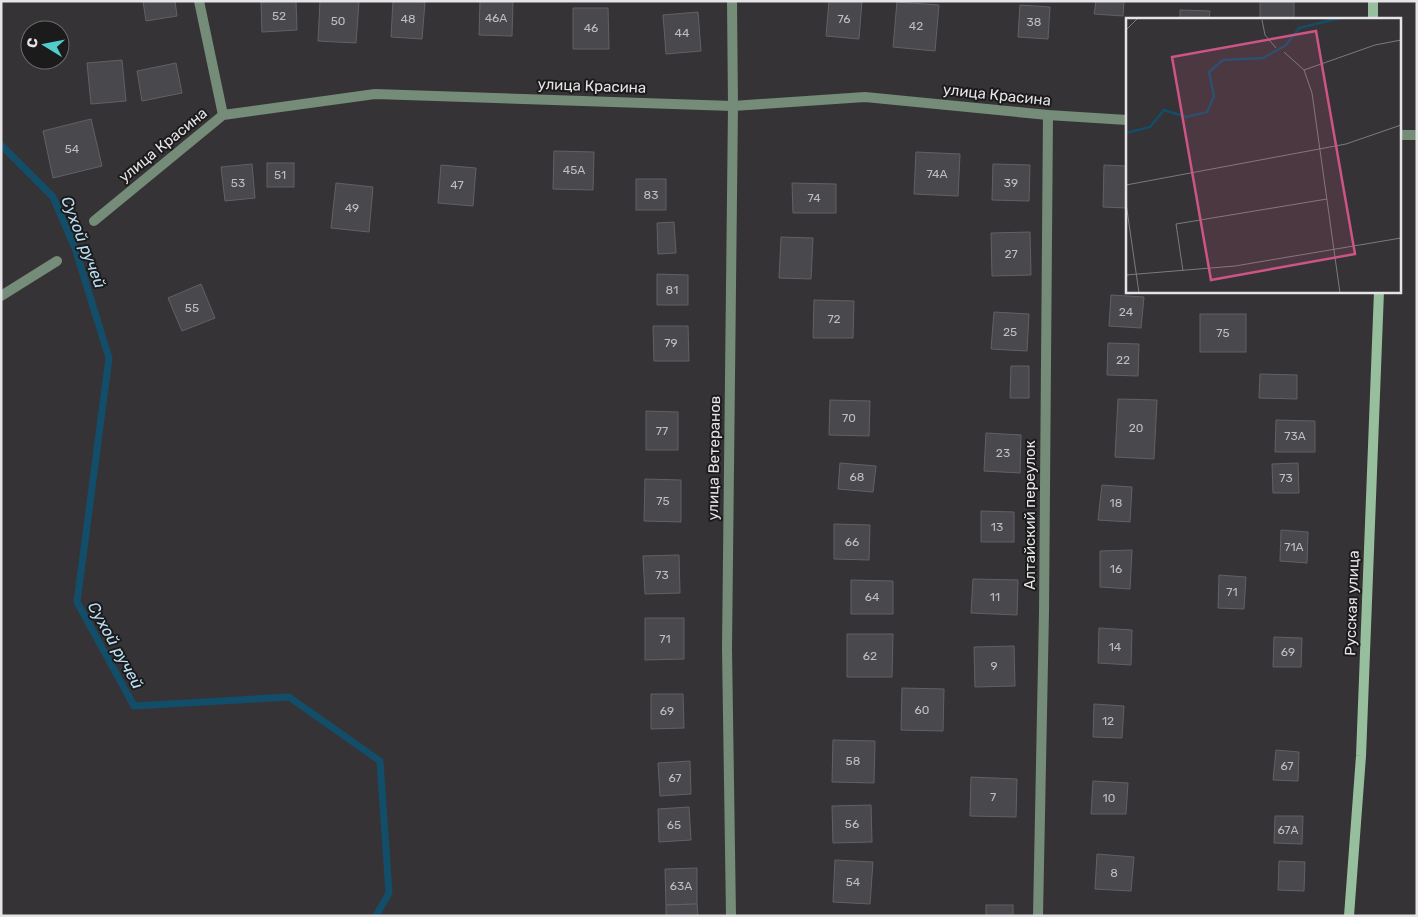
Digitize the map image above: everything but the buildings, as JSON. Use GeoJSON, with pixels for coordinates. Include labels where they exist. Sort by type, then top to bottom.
{"type":"FeatureCollection","features":[{"type":"Feature","properties":{"kind":"street"},"geometry":{"type":"LineString","coordinates":[[199,1],[223,115]]}},
{"type":"Feature","properties":{"kind":"street","name":"улица Ветеранов"},"geometry":{"type":"LineString","coordinates":[[731,916],[726,648],[733,106],[732,1]]}},
{"type":"Feature","properties":{"kind":"street"},"geometry":{"type":"LineString","coordinates":[[1373,1],[1373,18]]}},
{"type":"Feature","properties":{"kind":"street","name":"улица Красина"},"geometry":{"type":"LineString","coordinates":[[94,221],[223,115],[375,94],[733,106],[865,97],[1048,115],[1126,120]]}},
{"type":"Feature","properties":{"kind":"street","name":"Алтайский переулок"},"geometry":{"type":"LineString","coordinates":[[1038,916],[1044,592],[1048,115]]}},
{"type":"Feature","properties":{"kind":"street"},"geometry":{"type":"LineString","coordinates":[[1400,135],[1417,135]]}},
{"type":"Feature","properties":{"kind":"street"},"geometry":{"type":"LineString","coordinates":[[1,296],[57,262]]}},
{"type":"Feature","properties":{"kind":"street","name":"Русская улица"},"geometry":{"type":"LineString","coordinates":[[1349,916],[1361,756],[1380,292]]}},
{"type":"Feature","properties":{"kind":"waterway","name":"Сухой ручей"},"geometry":{"type":"LineString","coordinates":[[1,145],[53,197],[75,248],[109,358],[77,602],[134,706],[289,697],[380,761],[389,893],[376,916]]}}]}
